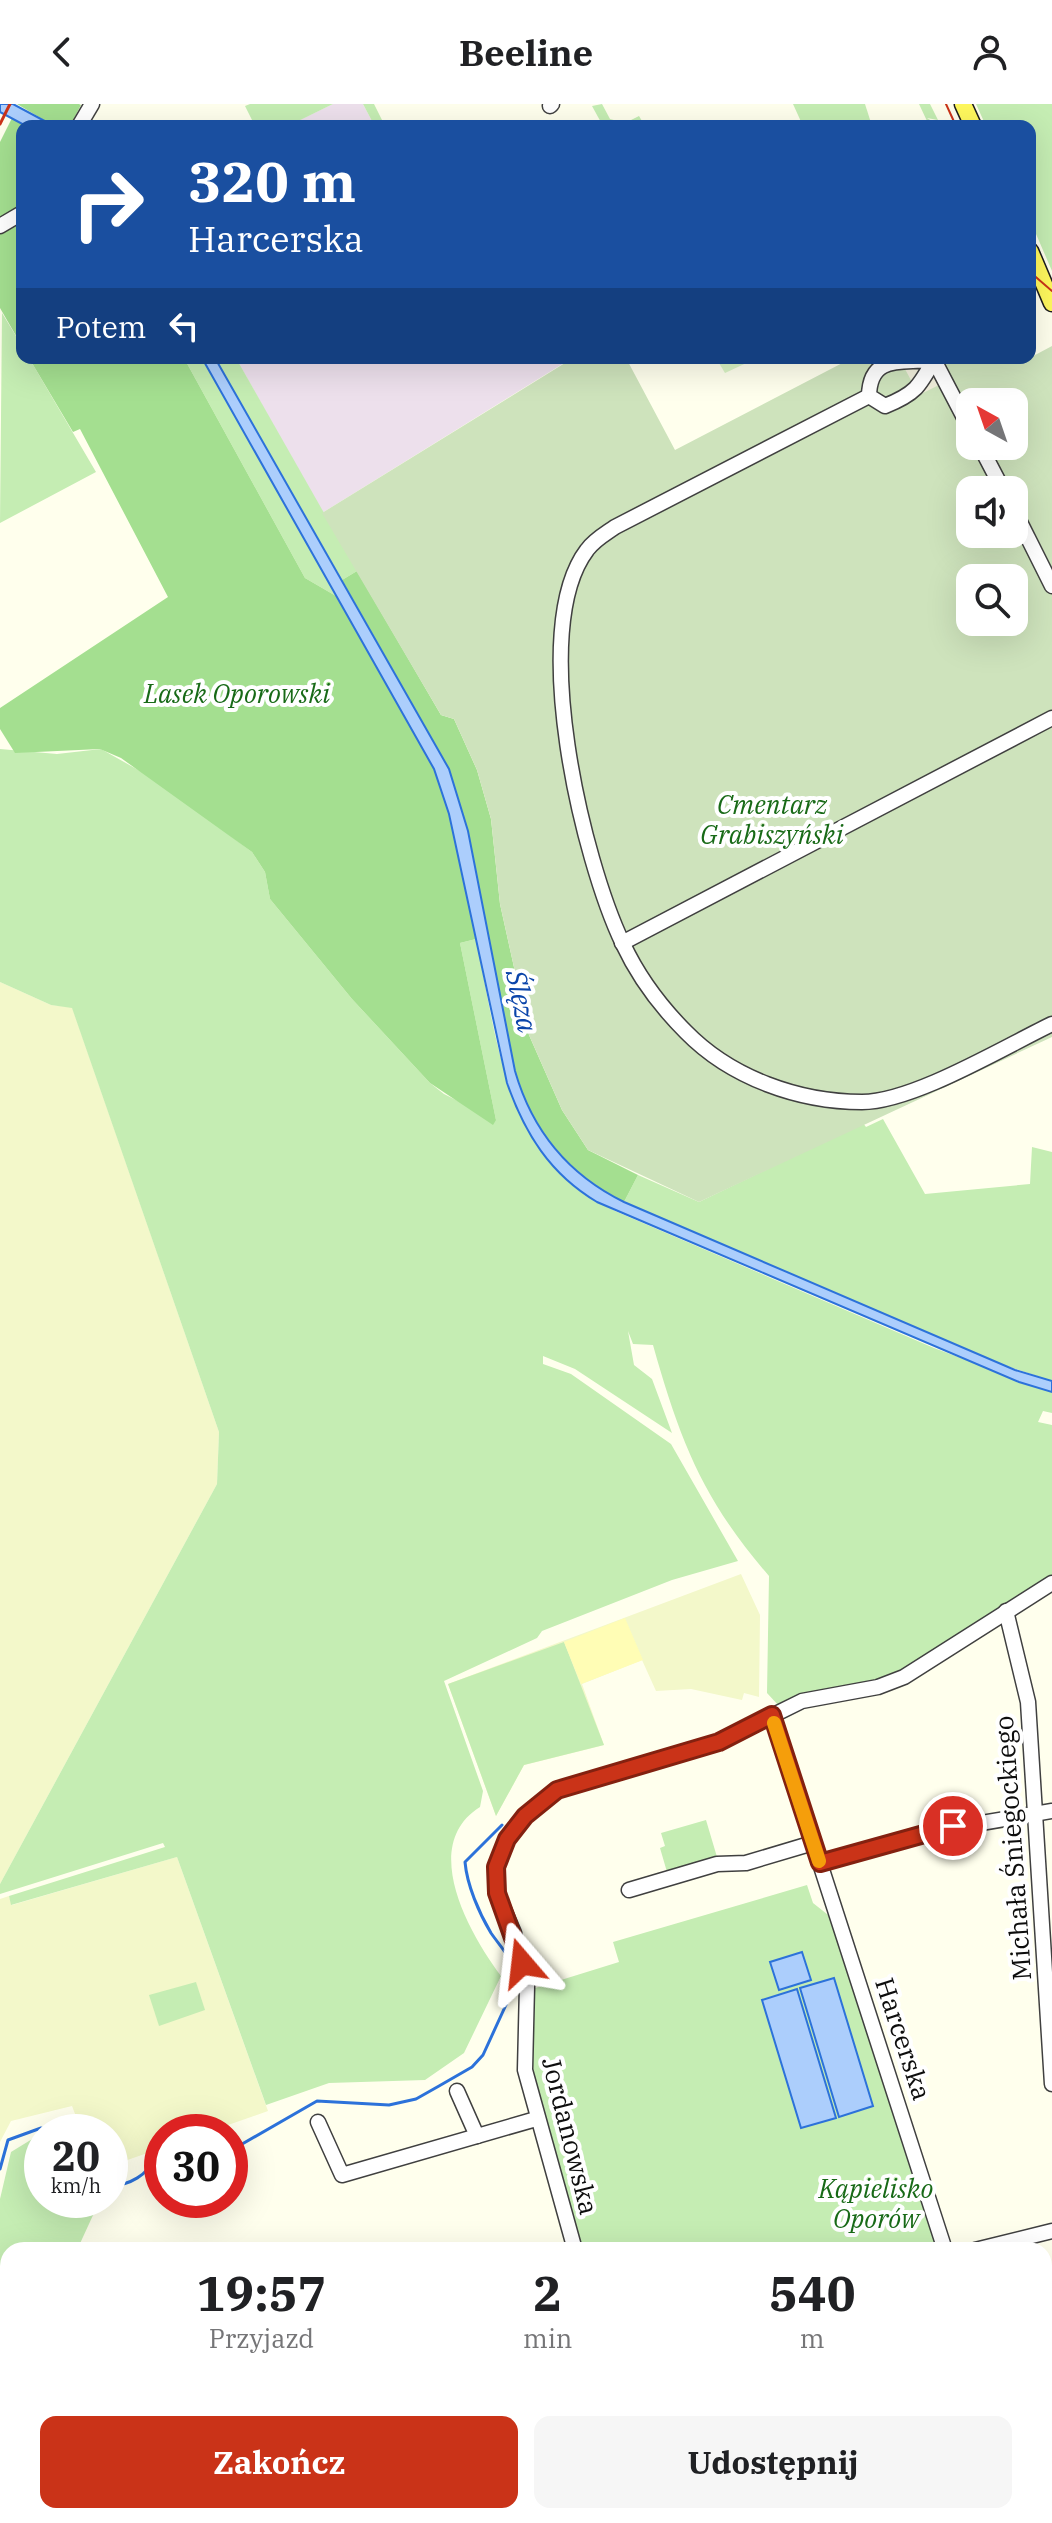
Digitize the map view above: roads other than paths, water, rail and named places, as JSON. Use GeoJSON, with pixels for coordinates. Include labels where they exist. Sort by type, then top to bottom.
{"type":"FeatureCollection","features":[{"type":"Feature","properties":{"kind":"main road"},"geometry":{"type":"LineString","coordinates":[[1036,265],[1052,303]]}},
{"type":"Feature","properties":{"kind":"street"},"geometry":{"type":"LineString","coordinates":[[890,364],[874,374],[869,396],[615,527],[588,548],[578,565],[570,591],[561,663],[564,732],[595,876],[622,943],[651,991],[687,1033],[735,1069],[780,1090],[817,1099],[864,1102],[902,1094],[1052,1024]]}},
{"type":"Feature","properties":{"kind":"street"},"geometry":{"type":"LineString","coordinates":[[869,396],[885,406],[903,399],[917,391],[933,364]]}},
{"type":"Feature","properties":{"kind":"street"},"geometry":{"type":"LineString","coordinates":[[938,364],[956,400]]}},
{"type":"Feature","properties":{"kind":"street"},"geometry":{"type":"LineString","coordinates":[[1028,538],[1052,586]]}},
{"type":"Feature","properties":{"kind":"street"},"geometry":{"type":"LineString","coordinates":[[622,943],[1052,718]]}},
{"type":"Feature","properties":{"kind":"street","name":"Jordanowska"},"geometry":{"type":"LineString","coordinates":[[573,2242],[536,2119],[525,2070],[527,1986],[514,1933],[497,1893],[496,1867],[507,1839],[525,1816],[557,1790],[719,1742],[818,1696],[878,1687],[904,1677],[1052,1583]]}},
{"type":"Feature","properties":{"kind":"street","name":"Michała Śniegockiego"},"geometry":{"type":"LineString","coordinates":[[1006,1611],[1024,1674],[1036,1812],[1052,2084]]}},
{"type":"Feature","properties":{"kind":"street","name":"Harcerska"},"geometry":{"type":"LineString","coordinates":[[772,1715],[942,2242]]}},
{"type":"Feature","properties":{"kind":"street"},"geometry":{"type":"LineString","coordinates":[[820,1863],[928,1832],[1052,1811]]}},
{"type":"Feature","properties":{"kind":"street"},"geometry":{"type":"LineString","coordinates":[[629,1890],[717,1864],[746,1863],[813,1843]]}},
{"type":"Feature","properties":{"kind":"street"},"geometry":{"type":"LineString","coordinates":[[457,2091],[477,2136]]}},
{"type":"Feature","properties":{"kind":"street"},"geometry":{"type":"LineString","coordinates":[[320,2125],[342,2175],[536,2119]]}},
{"type":"Feature","properties":{"kind":"street"},"geometry":{"type":"LineString","coordinates":[[1007,2242],[1052,2231]]}},
{"type":"Feature","properties":{"kind":"water"},"geometry":{"type":"Polygon","coordinates":[[[0,104],[13,104],[43,120],[16,121],[0,112],[0,104]]]}},
{"type":"Feature","properties":{"kind":"water"},"geometry":{"type":"Polygon","coordinates":[[[205,364],[218,364],[449,769],[468,831],[515,1071],[531,1113],[555,1148],[586,1178],[624,1202],[1015,1370],[1052,1381],[1052,1392],[1019,1382],[597,1202],[566,1179],[531,1136],[507,1083],[449,814],[434,769],[205,364]]]}},
{"type":"Feature","properties":{"kind":"water"},"geometry":{"type":"Polygon","coordinates":[[[802,1952],[811,1980],[779,1990],[770,1962],[802,1952]]]}},
{"type":"Feature","properties":{"kind":"water"},"geometry":{"type":"Polygon","coordinates":[[[834,1978],[873,2106],[839,2117],[800,1988],[834,1978]]]}},
{"type":"Feature","properties":{"kind":"water"},"geometry":{"type":"Polygon","coordinates":[[[797,1989],[836,2118],[801,2128],[762,2000],[797,1989]]]}},
{"type":"Feature","properties":{"kind":"waterway"},"geometry":{"type":"LineString","coordinates":[[502,1825],[465,1862],[478,1908],[512,1965],[512,1988]]}},
{"type":"Feature","properties":{"kind":"waterway"},"geometry":{"type":"LineString","coordinates":[[248,2141],[317,2101],[389,2105],[416,2099],[472,2067],[483,2055],[510,1996]]}},
{"type":"Feature","properties":{"kind":"waterway"},"geometry":{"type":"LineString","coordinates":[[0,2169],[8,2140],[24,2134]]}},
{"type":"Feature","properties":{"kind":"waterway"},"geometry":{"type":"LineString","coordinates":[[128,2182],[144,2172]]}},
{"type":"Feature","properties":{"kind":"tram line"},"geometry":{"type":"LineString","coordinates":[[946,104],[953,120]]}},
{"type":"Feature","properties":{"kind":"tram line"},"geometry":{"type":"LineString","coordinates":[[1036,277],[1052,291]]}},
{"type":"Feature","properties":{"kind":"railway"},"geometry":{"type":"LineString","coordinates":[[0,124],[10,104]]}},
{"type":"Feature","properties":{"kind":"park label","name":"Lasek Oporowski"},"geometry":{"type":"Point","coordinates":[237,694]}},
{"type":"Feature","properties":{"kind":"park label","name":"Cmentarz Grabiszyński"},"geometry":{"type":"Point","coordinates":[772,820]}},
{"type":"Feature","properties":{"kind":"park label","name":"Kąpielisko Oporów"},"geometry":{"type":"Point","coordinates":[876,2204]}},
{"type":"Feature","properties":{"kind":"water label","name":"Ślęza"},"geometry":{"type":"Point","coordinates":[522,1001]}}]}
